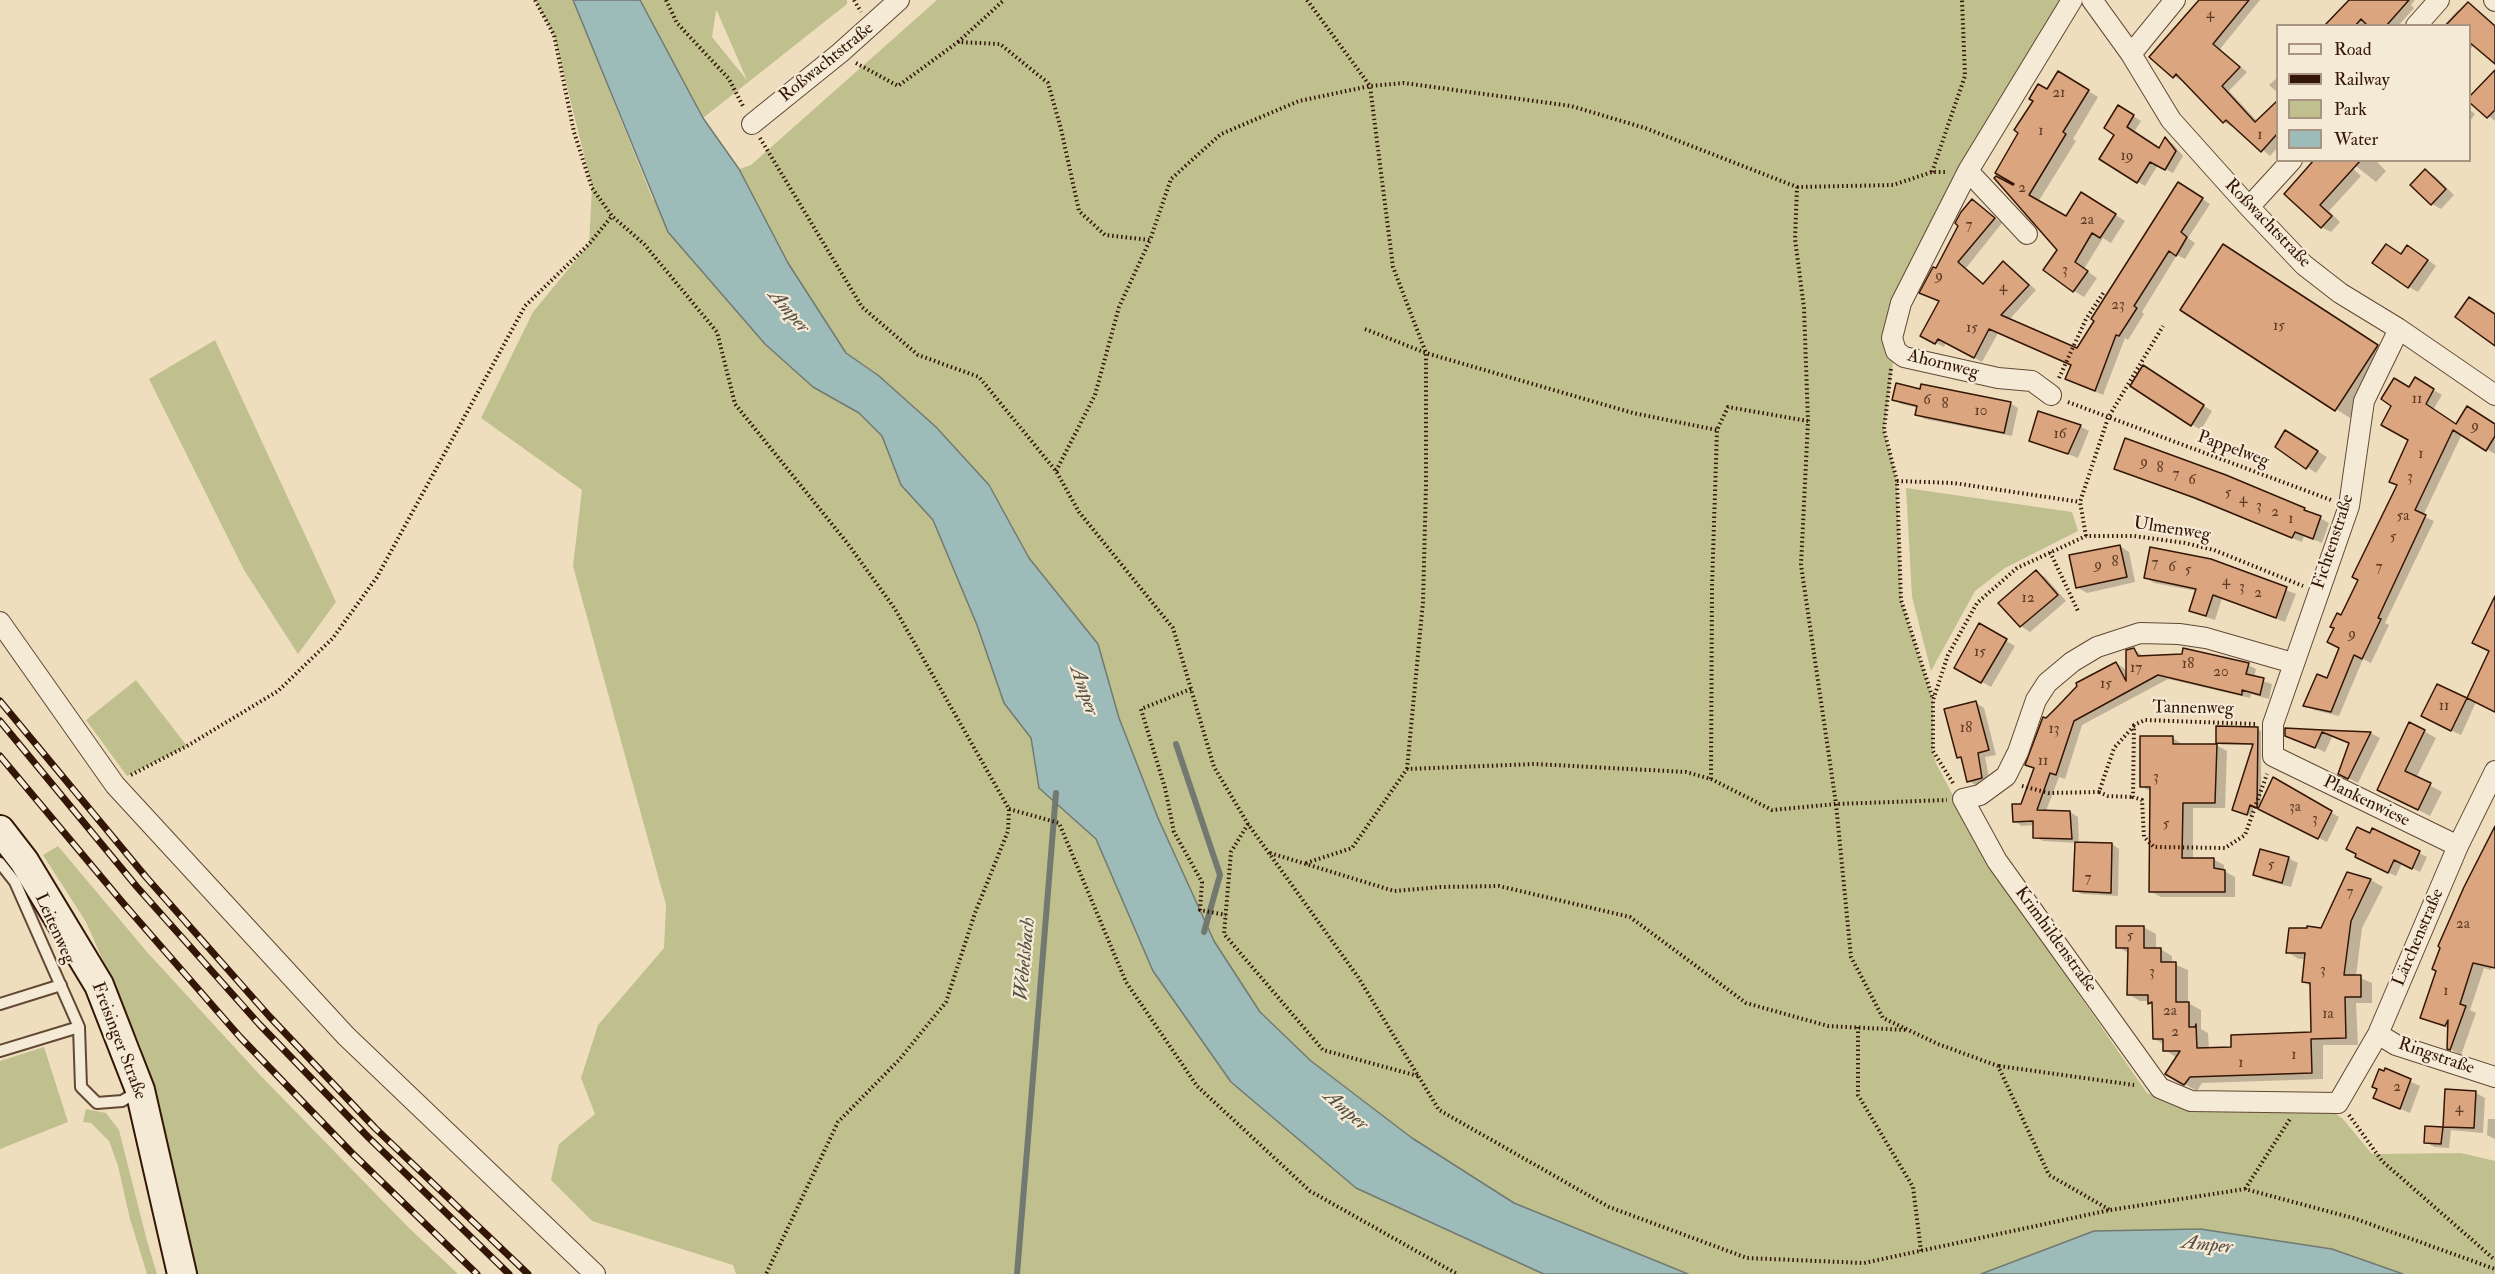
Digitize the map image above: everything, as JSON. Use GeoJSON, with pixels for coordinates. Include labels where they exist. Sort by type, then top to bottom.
{"type":"FeatureCollection","features":[{"type":"Feature","properties":{"kind":"main road","name":"Freisinger Straße"},"geometry":{"type":"LineString","coordinates":[[0,830],[24,861],[99,985],[140,1090],[183,1274]]}},
{"type":"Feature","properties":{"kind":"street","name":"Roßwachtstraße"},"geometry":{"type":"LineString","coordinates":[[752,124],[840,53],[899,0]]}},
{"type":"Feature","properties":{"kind":"street","name":"Ahornweg"},"geometry":{"type":"LineString","coordinates":[[2051,395],[2032,381],[1998,378],[1904,357],[1896,351],[1892,338],[1901,303],[1968,171],[2072,0]]}},
{"type":"Feature","properties":{"kind":"street","name":"Roßwachtstraße"},"geometry":{"type":"LineString","coordinates":[[2092,0],[2131,54],[2171,120],[2304,265],[2340,293],[2399,329],[2495,395]]}},
{"type":"Feature","properties":{"kind":"street"},"geometry":{"type":"LineString","coordinates":[[2131,54],[2175,0]]}},
{"type":"Feature","properties":{"kind":"street"},"geometry":{"type":"LineString","coordinates":[[2417,24],[2439,0]]}},
{"type":"Feature","properties":{"kind":"street"},"geometry":{"type":"LineString","coordinates":[[2249,207],[2290,162]]}},
{"type":"Feature","properties":{"kind":"street"},"geometry":{"type":"LineString","coordinates":[[1968,171],[2027,234]]}},
{"type":"Feature","properties":{"kind":"street","name":"Fichtenstraße"},"geometry":{"type":"LineString","coordinates":[[2273,756],[2273,724],[2349,506],[2364,401],[2399,329]]}},
{"type":"Feature","properties":{"kind":"street"},"geometry":{"type":"LineString","coordinates":[[0,622],[115,785],[346,1036],[595,1274]]}},
{"type":"Feature","properties":{"kind":"street"},"geometry":{"type":"LineString","coordinates":[[1963,799],[1980,795],[2006,776],[2018,752],[2036,700],[2048,682],[2072,662],[2097,647],[2140,633],[2179,634],[2206,638],[2293,663]]}},
{"type":"Feature","properties":{"kind":"street","name":"Plankenwiese"},"geometry":{"type":"LineString","coordinates":[[2273,756],[2458,846]]}},
{"type":"Feature","properties":{"kind":"street","name":"Lärchenstraße"},"geometry":{"type":"LineString","coordinates":[[2338,1103],[2378,1034],[2458,846],[2495,771]]}},
{"type":"Feature","properties":{"kind":"street","name":"Krimhildenstraße"},"geometry":{"type":"LineString","coordinates":[[1963,799],[1997,861],[2160,1088]]}},
{"type":"Feature","properties":{"kind":"street","name":"Ringstraße"},"geometry":{"type":"LineString","coordinates":[[2378,1034],[2396,1045],[2495,1077]]}},
{"type":"Feature","properties":{"kind":"street"},"geometry":{"type":"LineString","coordinates":[[2160,1088],[2191,1101],[2338,1103]]}},
{"type":"Feature","properties":{"kind":"lane","name":"Leitenweg"},"geometry":{"type":"LineString","coordinates":[[0,863],[15,882],[79,1027],[81,1087],[98,1103],[122,1101],[140,1090]]}},
{"type":"Feature","properties":{"kind":"lane"},"geometry":{"type":"LineString","coordinates":[[0,1004],[61,985]]}},
{"type":"Feature","properties":{"kind":"lane"},"geometry":{"type":"LineString","coordinates":[[0,1051],[79,1027]]}},
{"type":"Feature","properties":{"kind":"path"},"geometry":{"type":"LineString","coordinates":[[535,0],[554,35],[574,132],[592,188],[612,216],[644,244],[717,332],[735,404],[849,544],[895,609],[1009,809],[1008,831],[975,913],[946,1002],[899,1060],[838,1122],[766,1274]]}},
{"type":"Feature","properties":{"kind":"path"},"geometry":{"type":"LineString","coordinates":[[666,0],[677,24],[729,79],[752,124],[862,307],[918,355],[979,378],[1056,471],[1079,512],[1173,628],[1214,767],[1248,824],[1358,977],[1439,1110],[1609,1207],[1747,1258],[1864,1263],[2110,1210],[2245,1189],[2353,1218],[2495,1269]]}},
{"type":"Feature","properties":{"kind":"path"},"geometry":{"type":"LineString","coordinates":[[840,53],[898,86],[958,42],[1004,0]]}},
{"type":"Feature","properties":{"kind":"path"},"geometry":{"type":"LineString","coordinates":[[1306,863],[1352,848],[1407,769],[1423,602],[1426,485],[1426,353],[1393,267],[1370,86],[1307,0]]}},
{"type":"Feature","properties":{"kind":"path"},"geometry":{"type":"LineString","coordinates":[[1932,172],[1965,76],[1962,0]]}},
{"type":"Feature","properties":{"kind":"path"},"geometry":{"type":"LineString","coordinates":[[958,42],[1000,44],[1048,83],[1061,129],[1079,211],[1105,235],[1150,240]]}},
{"type":"Feature","properties":{"kind":"path"},"geometry":{"type":"LineString","coordinates":[[1056,471],[1095,395],[1119,307],[1150,240],[1171,179],[1221,134],[1299,101],[1370,86],[1404,83],[1571,106],[1645,128],[1797,188],[1893,185],[1932,172],[1968,171]]}},
{"type":"Feature","properties":{"kind":"path"},"geometry":{"type":"LineString","coordinates":[[1797,188],[1795,239],[1804,308],[1808,421],[1801,565],[1836,804],[1851,957],[1883,1018],[1909,1030],[1998,1066],[2160,1088]]}},
{"type":"Feature","properties":{"kind":"path"},"geometry":{"type":"LineString","coordinates":[[115,785],[187,746],[278,691],[333,638],[376,577],[525,306],[589,244],[612,216]]}},
{"type":"Feature","properties":{"kind":"path"},"geometry":{"type":"LineString","coordinates":[[2104,292],[2086,319],[2051,395],[2108,418]]}},
{"type":"Feature","properties":{"kind":"path"},"geometry":{"type":"LineString","coordinates":[[2086,536],[2080,502],[2108,418],[2163,326]]}},
{"type":"Feature","properties":{"kind":"path"},"geometry":{"type":"LineString","coordinates":[[1365,329],[1426,353],[1633,414],[1717,430]]}},
{"type":"Feature","properties":{"kind":"path"},"geometry":{"type":"LineString","coordinates":[[1896,351],[1884,430],[1898,481],[1901,600],[1933,700]]}},
{"type":"Feature","properties":{"kind":"path"},"geometry":{"type":"LineString","coordinates":[[1711,779],[1712,586],[1717,430],[1728,407],[1808,421]]}},
{"type":"Feature","properties":{"kind":"path","name":"Pappelweg"},"geometry":{"type":"LineString","coordinates":[[2108,418],[2349,506]]}},
{"type":"Feature","properties":{"kind":"path"},"geometry":{"type":"LineString","coordinates":[[1898,481],[1954,483],[2080,502]]}},
{"type":"Feature","properties":{"kind":"path","name":"Ulmenweg"},"geometry":{"type":"LineString","coordinates":[[1963,799],[1933,751],[1933,700],[1948,655],[1977,603],[2017,568],[2086,536],[2134,537],[2185,543],[2214,550],[2318,591]]}},
{"type":"Feature","properties":{"kind":"path"},"geometry":{"type":"LineString","coordinates":[[2050,552],[2079,611]]}},
{"type":"Feature","properties":{"kind":"path"},"geometry":{"type":"LineString","coordinates":[[1191,689],[1141,709],[1165,788],[1174,832],[1202,882],[1200,910],[1226,915]]}},
{"type":"Feature","properties":{"kind":"path","name":"Tannenweg"},"geometry":{"type":"LineString","coordinates":[[2273,724],[2145,720],[2134,725],[2133,796],[2142,801],[2144,837],[2154,847],[2225,848],[2245,835],[2273,756]]}},
{"type":"Feature","properties":{"kind":"path"},"geometry":{"type":"LineString","coordinates":[[2099,792],[2114,748],[2134,725]]}},
{"type":"Feature","properties":{"kind":"path"},"geometry":{"type":"LineString","coordinates":[[1407,769],[1535,764],[1686,772],[1711,779],[1772,810],[1836,804],[1963,799]]}},
{"type":"Feature","properties":{"kind":"path"},"geometry":{"type":"LineString","coordinates":[[2006,776],[2024,787],[2049,793],[2099,792],[2108,796],[2133,796]]}},
{"type":"Feature","properties":{"kind":"path"},"geometry":{"type":"LineString","coordinates":[[1009,809],[1059,823],[1126,982],[1197,1086],[1310,1191],[1457,1274]]}},
{"type":"Feature","properties":{"kind":"path"},"geometry":{"type":"LineString","coordinates":[[1248,824],[1231,852],[1224,934],[1323,1050],[1419,1077]]}},
{"type":"Feature","properties":{"kind":"path"},"geometry":{"type":"LineString","coordinates":[[1269,853],[1394,891],[1499,886],[1630,917],[1746,1004],[1828,1026],[1909,1030]]}},
{"type":"Feature","properties":{"kind":"path"},"geometry":{"type":"LineString","coordinates":[[1858,1028],[1858,1095],[1913,1187],[1921,1251]]}},
{"type":"Feature","properties":{"kind":"path"},"geometry":{"type":"LineString","coordinates":[[1998,1066],[2049,1175],[2110,1210]]}},
{"type":"Feature","properties":{"kind":"path"},"geometry":{"type":"LineString","coordinates":[[2245,1189],[2299,1103]]}},
{"type":"Feature","properties":{"kind":"path"},"geometry":{"type":"LineString","coordinates":[[2338,1103],[2382,1161],[2495,1260]]}},
{"type":"Feature","properties":{"kind":"green space"},"geometry":{"type":"Polygon","coordinates":[[[535,0],[573,0],[653,200],[751,165],[937,0],[2072,0],[1901,303],[1884,430],[1897,481],[1901,600],[1933,700],[1933,751],[1936,763],[1990,866],[2147,1093],[2187,1110],[2332,1111],[2343,1119],[2372,1154],[2461,1153],[2495,1161],[2495,1274],[2403,1274],[2332,1249],[2199,1229],[2094,1231],[1981,1274],[1688,1274],[1514,1203],[1412,1138],[1311,1061],[1260,1012],[1214,941],[1158,818],[1119,718],[1098,644],[1029,558],[989,485],[936,427],[879,376],[846,353],[788,264],[668,232],[765,344],[813,387],[859,413],[882,436],[901,485],[933,520],[977,625],[1004,703],[1031,738],[1039,788],[1096,839],[1153,971],[1356,1188],[1544,1274],[736,1274],[733,1265],[592,1221],[551,1180],[559,1144],[595,1114],[581,1078],[598,1025],[664,948],[666,905],[573,566],[582,490],[481,418],[533,312],[589,244],[592,187],[554,35],[535,0]]]}},
{"type":"Feature","properties":{"kind":"green space"},"geometry":{"type":"Polygon","coordinates":[[[640,0],[847,0],[847,4],[703,118],[640,0]],[[717,11],[712,37],[747,80],[717,11]]]}},
{"type":"Feature","properties":{"kind":"green space"},"geometry":{"type":"Polygon","coordinates":[[[215,340],[336,602],[298,654],[244,570],[149,379],[215,340]]]}},
{"type":"Feature","properties":{"kind":"green space"},"geometry":{"type":"Polygon","coordinates":[[[1906,488],[2072,512],[2078,531],[2005,568],[1975,591],[1931,671],[1912,597],[1906,488]]]}},
{"type":"Feature","properties":{"kind":"green space"},"geometry":{"type":"Polygon","coordinates":[[[136,680],[187,746],[127,776],[86,720],[136,680]]]}},
{"type":"Feature","properties":{"kind":"green space"},"geometry":{"type":"Polygon","coordinates":[[[58,846],[147,952],[260,1075],[409,1228],[458,1274],[197,1274],[186,1235],[168,1144],[141,1047],[86,922],[43,855],[58,846]]]}},
{"type":"Feature","properties":{"kind":"green space"},"geometry":{"type":"Polygon","coordinates":[[[44,1047],[68,1122],[0,1149],[0,1061],[44,1047]]]}},
{"type":"Feature","properties":{"kind":"green space"},"geometry":{"type":"Polygon","coordinates":[[[86,1109],[106,1113],[119,1130],[157,1274],[147,1274],[109,1141],[91,1123],[83,1122],[86,1109]]]}},
{"type":"Feature","properties":{"kind":"water","name":"Amper"},"geometry":{"type":"Polygon","coordinates":[[[573,0],[640,0],[703,118],[739,169],[788,263],[846,353],[879,376],[936,427],[989,485],[1029,558],[1098,644],[1119,718],[1158,818],[1214,941],[1260,1012],[1311,1061],[1412,1138],[1514,1203],[1688,1274],[1544,1274],[1356,1188],[1231,1082],[1153,971],[1096,839],[1039,788],[1031,738],[1004,703],[977,625],[933,520],[901,485],[882,436],[859,413],[813,387],[765,344],[668,232],[573,0]]]}},
{"type":"Feature","properties":{"kind":"water","name":"Amper"},"geometry":{"type":"Polygon","coordinates":[[[2200,1229],[2332,1249],[2403,1274],[1981,1274],[2094,1231],[2200,1229]]]}},
{"type":"Feature","properties":{"kind":"building"},"geometry":{"type":"Polygon","coordinates":[[[2199,0],[2249,0],[2213,44],[2240,67],[2222,86],[2255,122],[2276,102],[2276,135],[2261,152],[2226,120],[2223,123],[2176,74],[2173,78],[2149,57],[2199,0]]]}},
{"type":"Feature","properties":{"kind":"building"},"geometry":{"type":"Polygon","coordinates":[[[2349,0],[2409,0],[2388,24],[2366,24],[2361,19],[2357,24],[2326,24],[2349,0]]]}},
{"type":"Feature","properties":{"kind":"building"},"geometry":{"type":"Polygon","coordinates":[[[2468,2],[2495,26],[2495,64],[2471,44],[2471,24],[2447,24],[2468,2]]]}},
{"type":"Feature","properties":{"kind":"building"},"geometry":{"type":"Polygon","coordinates":[[[2495,70],[2495,110],[2487,118],[2471,104],[2471,95],[2495,70]]]}},
{"type":"Feature","properties":{"kind":"building"},"geometry":{"type":"Polygon","coordinates":[[[2058,71],[2089,90],[2063,132],[2066,134],[2029,195],[2066,216],[2081,192],[2116,214],[2100,238],[2092,233],[2075,262],[2088,271],[2073,292],[2043,270],[2057,250],[1994,178],[1996,176],[2014,184],[1995,173],[2018,133],[2014,130],[2033,101],[2029,99],[2038,84],[2047,89],[2058,71]]]}},
{"type":"Feature","properties":{"kind":"building"},"geometry":{"type":"Polygon","coordinates":[[[2118,105],[2134,115],[2127,127],[2159,148],[2165,137],[2176,151],[2165,170],[2150,162],[2137,183],[2099,159],[2114,135],[2104,128],[2118,105]]]}},
{"type":"Feature","properties":{"kind":"building"},"geometry":{"type":"Polygon","coordinates":[[[2312,162],[2359,162],[2320,205],[2332,216],[2321,228],[2284,194],[2312,162]]]}},
{"type":"Feature","properties":{"kind":"building"},"geometry":{"type":"Polygon","coordinates":[[[2425,169],[2446,189],[2431,205],[2410,185],[2425,169]]]}},
{"type":"Feature","properties":{"kind":"building"},"geometry":{"type":"Polygon","coordinates":[[[2178,182],[2203,198],[2181,232],[2187,237],[2176,256],[2169,251],[2134,306],[2137,308],[2119,336],[2116,335],[2095,391],[2065,379],[2071,365],[1989,329],[1974,358],[1938,339],[1935,344],[1920,336],[1939,301],[1919,293],[1933,267],[1936,268],[1958,226],[1955,223],[1961,212],[1972,199],[1995,218],[1958,262],[1983,284],[2003,261],[2029,285],[2001,315],[2077,348],[2094,321],[2091,319],[2178,182]]]}},
{"type":"Feature","properties":{"kind":"building"},"geometry":{"type":"Polygon","coordinates":[[[2223,244],[2378,345],[2335,411],[2180,310],[2223,244]]]}},
{"type":"Feature","properties":{"kind":"building"},"geometry":{"type":"Polygon","coordinates":[[[2386,244],[2401,254],[2407,245],[2428,260],[2408,288],[2372,263],[2386,244]]]}},
{"type":"Feature","properties":{"kind":"building"},"geometry":{"type":"Polygon","coordinates":[[[2469,297],[2495,314],[2495,346],[2455,317],[2469,297]]]}},
{"type":"Feature","properties":{"kind":"building"},"geometry":{"type":"Polygon","coordinates":[[[2143,365],[2204,405],[2191,426],[2130,386],[2143,365]]]}},
{"type":"Feature","properties":{"kind":"building"},"geometry":{"type":"Polygon","coordinates":[[[2415,377],[2434,389],[2426,404],[2456,424],[2467,406],[2495,424],[2495,436],[2486,451],[2453,430],[2415,510],[2426,515],[2378,618],[2381,619],[2362,659],[2354,655],[2331,712],[2303,706],[2317,674],[2327,678],[2339,648],[2327,642],[2334,628],[2330,627],[2337,613],[2341,615],[2358,580],[2352,577],[2397,485],[2389,482],[2408,440],[2381,425],[2391,406],[2381,399],[2394,378],[2409,387],[2415,377]]]}},
{"type":"Feature","properties":{"kind":"building"},"geometry":{"type":"Polygon","coordinates":[[[1896,383],[1920,389],[1921,384],[2011,402],[2004,433],[1915,415],[1917,406],[1892,400],[1896,383]]]}},
{"type":"Feature","properties":{"kind":"building"},"geometry":{"type":"Polygon","coordinates":[[[2038,411],[2081,425],[2068,454],[2029,441],[2038,411]]]}},
{"type":"Feature","properties":{"kind":"building"},"geometry":{"type":"Polygon","coordinates":[[[2285,430],[2318,451],[2306,469],[2275,447],[2285,430]]]}},
{"type":"Feature","properties":{"kind":"building"},"geometry":{"type":"Polygon","coordinates":[[[2125,438],[2226,475],[2321,516],[2313,539],[2295,532],[2292,538],[2195,498],[2114,469],[2125,438]]]}},
{"type":"Feature","properties":{"kind":"building"},"geometry":{"type":"Polygon","coordinates":[[[2120,545],[2127,577],[2076,588],[2069,555],[2120,545]]]}},
{"type":"Feature","properties":{"kind":"building"},"geometry":{"type":"Polygon","coordinates":[[[2150,547],[2211,559],[2287,587],[2276,618],[2213,595],[2206,616],[2189,611],[2196,589],[2144,578],[2150,547]]]}},
{"type":"Feature","properties":{"kind":"building"},"geometry":{"type":"Polygon","coordinates":[[[2036,570],[2058,595],[2020,627],[1998,603],[2036,570]]]}},
{"type":"Feature","properties":{"kind":"building"},"geometry":{"type":"Polygon","coordinates":[[[2495,596],[2495,712],[2467,698],[2489,651],[2472,643],[2495,596]]]}},
{"type":"Feature","properties":{"kind":"building"},"geometry":{"type":"Polygon","coordinates":[[[1979,623],[2007,639],[1981,683],[1954,668],[1979,623]]]}},
{"type":"Feature","properties":{"kind":"building"},"geometry":{"type":"Polygon","coordinates":[[[2134,648],[2138,656],[2182,654],[2183,648],[2249,663],[2246,674],[2264,678],[2260,695],[2242,690],[2242,695],[2158,675],[2074,721],[2056,775],[2050,773],[2037,810],[2070,811],[2072,839],[2033,838],[2033,821],[2013,822],[2012,804],[2021,804],[2034,768],[2025,765],[2043,717],[2046,718],[2059,705],[2077,686],[2076,683],[2116,662],[2126,681],[2126,650],[2134,648]]]}},
{"type":"Feature","properties":{"kind":"building"},"geometry":{"type":"Polygon","coordinates":[[[2437,684],[2467,698],[2451,731],[2421,716],[2437,684]]]}},
{"type":"Feature","properties":{"kind":"building"},"geometry":{"type":"Polygon","coordinates":[[[1976,701],[1989,750],[1978,753],[1982,778],[1967,782],[1961,757],[1957,758],[1944,709],[1976,701]]]}},
{"type":"Feature","properties":{"kind":"building"},"geometry":{"type":"Polygon","coordinates":[[[2409,722],[2425,730],[2405,771],[2431,783],[2418,810],[2377,790],[2409,722]]]}},
{"type":"Feature","properties":{"kind":"building"},"geometry":{"type":"Polygon","coordinates":[[[2216,726],[2258,727],[2257,808],[2250,805],[2247,815],[2232,810],[2253,744],[2216,743],[2216,726]]]}},
{"type":"Feature","properties":{"kind":"building"},"geometry":{"type":"Polygon","coordinates":[[[2285,728],[2371,732],[2348,779],[2338,774],[2349,743],[2322,732],[2315,748],[2285,736],[2285,728]]]}},
{"type":"Feature","properties":{"kind":"building"},"geometry":{"type":"Polygon","coordinates":[[[2140,736],[2173,736],[2173,744],[2217,744],[2215,803],[2183,803],[2182,858],[2214,858],[2214,868],[2225,870],[2225,892],[2149,892],[2150,787],[2140,787],[2140,736]]]}},
{"type":"Feature","properties":{"kind":"building"},"geometry":{"type":"Polygon","coordinates":[[[2273,777],[2332,811],[2318,839],[2258,809],[2273,777]]]}},
{"type":"Feature","properties":{"kind":"building"},"geometry":{"type":"Polygon","coordinates":[[[2495,826],[2495,968],[2473,963],[2460,1004],[2466,1006],[2450,1050],[2447,1049],[2448,1020],[2445,1026],[2420,1018],[2436,971],[2432,969],[2440,948],[2438,946],[2464,887],[2495,826]]]}},
{"type":"Feature","properties":{"kind":"building"},"geometry":{"type":"Polygon","coordinates":[[[2357,827],[2370,833],[2372,828],[2420,851],[2412,869],[2394,860],[2388,873],[2355,857],[2356,854],[2346,849],[2357,827]]]}},
{"type":"Feature","properties":{"kind":"building"},"geometry":{"type":"Polygon","coordinates":[[[2075,842],[2112,843],[2111,893],[2073,891],[2075,842]]]}},
{"type":"Feature","properties":{"kind":"building"},"geometry":{"type":"Polygon","coordinates":[[[2260,849],[2289,857],[2282,883],[2253,875],[2260,849]]]}},
{"type":"Feature","properties":{"kind":"building"},"geometry":{"type":"Polygon","coordinates":[[[2347,872],[2371,879],[2351,921],[2344,975],[2361,975],[2361,997],[2345,997],[2346,1038],[2311,1039],[2312,1073],[2190,1077],[2184,1085],[2165,1074],[2180,1051],[2163,1051],[2163,1039],[2153,1039],[2152,1002],[2148,1004],[2148,995],[2127,995],[2128,948],[2116,948],[2116,926],[2144,926],[2144,948],[2161,948],[2161,962],[2176,962],[2176,1002],[2189,1002],[2189,1027],[2195,1027],[2196,1024],[2197,1048],[2231,1047],[2231,1035],[2311,1032],[2310,983],[2302,982],[2305,953],[2286,953],[2289,928],[2307,928],[2307,926],[2321,928],[2347,872]]]}},
{"type":"Feature","properties":{"kind":"building"},"geometry":{"type":"Polygon","coordinates":[[[2385,1068],[2411,1079],[2400,1109],[2373,1098],[2377,1089],[2372,1087],[2379,1069],[2384,1071],[2385,1068]]]}},
{"type":"Feature","properties":{"kind":"building"},"geometry":{"type":"Polygon","coordinates":[[[2445,1089],[2476,1091],[2474,1128],[2443,1127],[2445,1089]]]}},
{"type":"Feature","properties":{"kind":"building"},"geometry":{"type":"Polygon","coordinates":[[[2425,1126],[2443,1127],[2441,1144],[2424,1143],[2425,1126]]]}},
{"type":"Feature","properties":{"kind":"waterway"},"geometry":{"type":"LineString","coordinates":[[1176,744],[1220,875],[1204,932]]}},
{"type":"Feature","properties":{"kind":"waterway","name":"Webelsbach"},"geometry":{"type":"LineString","coordinates":[[1017,1274],[1056,793]]}},
{"type":"Feature","properties":{"kind":"railway"},"geometry":{"type":"LineString","coordinates":[[0,701],[146,877],[269,1016],[375,1128],[528,1274]]}},
{"type":"Feature","properties":{"kind":"railway"},"geometry":{"type":"LineString","coordinates":[[0,721],[137,887],[259,1024],[368,1137],[509,1274]]}},
{"type":"Feature","properties":{"kind":"railway"},"geometry":{"type":"LineString","coordinates":[[0,756],[123,903],[240,1037],[351,1152],[477,1274]]}}]}
